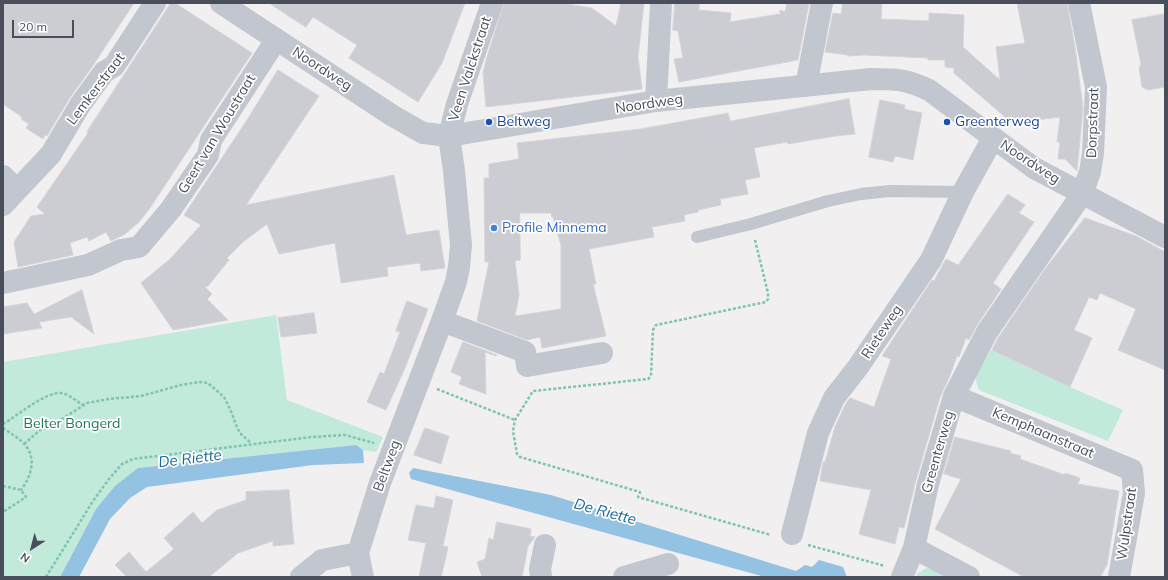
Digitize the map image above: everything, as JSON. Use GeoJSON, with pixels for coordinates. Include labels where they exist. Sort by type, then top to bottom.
{"type":"FeatureCollection","features":[{"type":"Feature","properties":{"kind":"street","name":"Lemkerstraat"},"geometry":{"type":"LineString","coordinates":[[8,190],[51,154],[80,105],[104,72],[114,66],[155,3]]}},
{"type":"Feature","properties":{"kind":"street","name":"Noordweg"},"geometry":{"type":"LineString","coordinates":[[221,3],[393,116],[424,132],[450,136],[656,101],[871,79],[897,79],[914,83],[929,90],[1034,168],[1165,236]]}},
{"type":"Feature","properties":{"kind":"street","name":"Veen Valckstraat"},"geometry":{"type":"LineString","coordinates":[[450,136],[457,104],[492,3]]}},
{"type":"Feature","properties":{"kind":"street"},"geometry":{"type":"LineString","coordinates":[[656,101],[661,3]]}},
{"type":"Feature","properties":{"kind":"street"},"geometry":{"type":"LineString","coordinates":[[806,86],[822,3]]}},
{"type":"Feature","properties":{"kind":"street","name":"Dorpstraat"},"geometry":{"type":"LineString","coordinates":[[1079,3],[1096,87],[1093,153],[1090,172],[1082,194]]}},
{"type":"Feature","properties":{"kind":"street","name":"Geert van Woustraat"},"geometry":{"type":"LineString","coordinates":[[3,283],[88,265],[121,250],[139,247],[172,209],[208,155],[211,140],[276,40]]}},
{"type":"Feature","properties":{"kind":"street","name":"Beltweg"},"geometry":{"type":"LineString","coordinates":[[358,553],[380,483],[456,282],[461,245],[450,136]]}},
{"type":"Feature","properties":{"kind":"street","name":"Rieteweg"},"geometry":{"type":"LineString","coordinates":[[791,538],[818,433],[834,398],[858,367],[931,260],[963,192],[993,138]]}},
{"type":"Feature","properties":{"kind":"street","name":"Greenterweg"},"geometry":{"type":"LineString","coordinates":[[903,574],[914,548],[928,484],[954,396],[987,332],[1082,194]]}},
{"type":"Feature","properties":{"kind":"street"},"geometry":{"type":"LineString","coordinates":[[442,321],[526,352],[527,366],[602,353]]}},
{"type":"Feature","properties":{"kind":"street","name":"Kemphaanstraat"},"geometry":{"type":"LineString","coordinates":[[954,396],[1132,470]]}},
{"type":"Feature","properties":{"kind":"street","name":"Wulpstraat"},"geometry":{"type":"LineString","coordinates":[[1119,577],[1134,493],[1132,470]]}},
{"type":"Feature","properties":{"kind":"street"},"geometry":{"type":"LineString","coordinates":[[541,577],[540,569],[545,545]]}},
{"type":"Feature","properties":{"kind":"street"},"geometry":{"type":"LineString","coordinates":[[914,548],[969,577]]}},
{"type":"Feature","properties":{"kind":"street"},"geometry":{"type":"LineString","coordinates":[[301,577],[322,560],[358,553],[363,577]]}},
{"type":"Feature","properties":{"kind":"street"},"geometry":{"type":"LineString","coordinates":[[624,577],[668,564]]}},
{"type":"Feature","properties":{"kind":"lane"},"geometry":{"type":"LineString","coordinates":[[697,236],[751,224],[828,201],[861,194],[890,191],[963,192]]}},
{"type":"Feature","properties":{"kind":"path"},"geometry":{"type":"LineString","coordinates":[[751,224],[768,293],[768,299],[766,302],[656,325],[653,330],[651,376],[648,379],[533,391],[515,420],[513,431],[517,454],[520,457],[640,492],[638,497],[791,538],[903,574]]}},
{"type":"Feature","properties":{"kind":"path"},"geometry":{"type":"LineString","coordinates":[[24,444],[40,430],[56,423],[87,403],[140,396],[181,385],[199,382],[208,384],[224,397],[240,433],[252,444]]}},
{"type":"Feature","properties":{"kind":"path"},"geometry":{"type":"LineString","coordinates":[[419,382],[515,420]]}},
{"type":"Feature","properties":{"kind":"path"},"geometry":{"type":"LineString","coordinates":[[3,424],[37,402],[53,394],[61,393],[83,405]]}},
{"type":"Feature","properties":{"kind":"path"},"geometry":{"type":"LineString","coordinates":[[3,428],[27,446],[31,457],[32,466],[28,481],[21,490]]}},
{"type":"Feature","properties":{"kind":"path"},"geometry":{"type":"LineString","coordinates":[[46,577],[93,501],[122,464],[133,459],[312,437],[345,435],[393,448]]}},
{"type":"Feature","properties":{"kind":"path"},"geometry":{"type":"LineString","coordinates":[[3,486],[21,490],[26,497],[3,512]]}},
{"type":"Feature","properties":{"kind":"green space","name":"Belter Bongerd"},"geometry":{"type":"Polygon","coordinates":[[[276,315],[287,400],[383,437],[376,452],[363,450],[356,445],[138,468],[96,509],[60,577],[3,577],[3,362],[276,315]]]}},
{"type":"Feature","properties":{"kind":"green space"},"geometry":{"type":"Polygon","coordinates":[[[991,350],[1123,410],[1108,441],[979,390],[975,377],[991,350]]]}},
{"type":"Feature","properties":{"kind":"green space"},"geometry":{"type":"Polygon","coordinates":[[[926,568],[943,571],[953,577],[916,577],[917,574],[926,568]]]}},
{"type":"Feature","properties":{"kind":"water"},"geometry":{"type":"Polygon","coordinates":[[[356,445],[363,450],[364,463],[313,465],[147,487],[130,498],[110,519],[79,577],[60,577],[96,509],[115,486],[138,468],[356,445]]]}},
{"type":"Feature","properties":{"kind":"water","name":"De Riette"},"geometry":{"type":"Polygon","coordinates":[[[413,468],[551,495],[796,571],[805,565],[812,567],[819,560],[843,567],[847,577],[765,577],[411,479],[409,473],[413,468]]]}},
{"type":"Feature","properties":{"kind":"building"},"geometry":{"type":"Polygon","coordinates":[[[3,3],[134,3],[69,99],[47,136],[45,135],[43,139],[26,128],[29,124],[21,119],[22,117],[3,104],[3,3]]]}},
{"type":"Feature","properties":{"kind":"building"},"geometry":{"type":"Polygon","coordinates":[[[171,3],[175,3],[252,53],[150,208],[139,222],[125,234],[111,241],[106,232],[89,241],[87,237],[70,243],[73,255],[18,267],[14,242],[31,216],[45,214],[37,207],[88,133],[87,132],[171,3]]]}},
{"type":"Feature","properties":{"kind":"building"},"geometry":{"type":"Polygon","coordinates":[[[269,3],[465,3],[442,63],[418,102],[349,58],[357,45],[313,17],[306,27],[269,3]]]}},
{"type":"Feature","properties":{"kind":"building"},"geometry":{"type":"Polygon","coordinates":[[[504,3],[561,3],[592,8],[616,26],[621,3],[644,3],[638,57],[642,89],[486,107],[483,72],[504,3]]]}},
{"type":"Feature","properties":{"kind":"building"},"geometry":{"type":"Polygon","coordinates":[[[675,3],[699,3],[699,10],[731,13],[730,22],[780,14],[780,10],[785,12],[787,3],[809,3],[798,60],[679,82],[674,59],[683,58],[678,31],[673,30],[675,3]]]}},
{"type":"Feature","properties":{"kind":"building"},"geometry":{"type":"Polygon","coordinates":[[[843,3],[882,3],[881,19],[929,21],[929,13],[964,15],[963,47],[1000,80],[996,47],[1025,43],[1017,3],[1067,3],[1075,47],[1083,108],[1077,171],[1065,159],[1058,159],[1060,142],[1057,142],[1060,117],[1012,123],[954,73],[954,68],[945,67],[945,60],[865,55],[847,56],[848,55],[825,52],[833,13],[841,14],[843,3]]]}},
{"type":"Feature","properties":{"kind":"building"},"geometry":{"type":"Polygon","coordinates":[[[1165,14],[1165,87],[1148,90],[1142,87],[1139,68],[1141,64],[1132,20],[1165,14]]]}},
{"type":"Feature","properties":{"kind":"building"},"geometry":{"type":"Polygon","coordinates":[[[278,70],[319,96],[246,205],[394,175],[406,235],[439,230],[445,268],[421,271],[420,263],[387,267],[388,276],[341,283],[335,243],[279,254],[267,224],[243,242],[227,258],[229,260],[208,286],[205,287],[212,294],[207,299],[228,320],[173,330],[141,283],[170,259],[201,225],[184,215],[249,117],[278,70]]]}},
{"type":"Feature","properties":{"kind":"building"},"geometry":{"type":"Polygon","coordinates":[[[849,99],[855,134],[788,144],[787,142],[754,148],[760,177],[745,180],[748,194],[720,199],[721,205],[684,215],[685,221],[652,227],[654,237],[589,249],[596,284],[593,284],[606,336],[542,348],[540,337],[527,340],[477,321],[489,262],[485,262],[484,178],[489,178],[489,164],[519,159],[517,143],[641,129],[728,113],[730,121],[849,99]],[[520,213],[520,260],[515,261],[519,295],[515,316],[561,309],[561,245],[551,213],[520,213]]]}},
{"type":"Feature","properties":{"kind":"building"},"geometry":{"type":"Polygon","coordinates":[[[880,100],[905,105],[904,109],[922,113],[913,160],[895,156],[893,162],[869,157],[880,100]]]}},
{"type":"Feature","properties":{"kind":"building"},"geometry":{"type":"Polygon","coordinates":[[[1008,194],[1025,205],[1019,213],[1034,222],[993,283],[1001,289],[969,340],[966,338],[959,357],[957,356],[940,397],[904,528],[899,527],[895,544],[859,534],[871,490],[820,481],[823,462],[825,462],[835,427],[845,405],[850,398],[874,407],[891,359],[882,356],[932,280],[934,281],[946,259],[958,265],[1008,194]]]}},
{"type":"Feature","properties":{"kind":"building"},"geometry":{"type":"Polygon","coordinates":[[[1085,218],[1136,236],[1165,252],[1165,370],[1118,350],[1136,309],[1100,293],[1097,300],[1089,297],[1074,330],[1092,338],[1070,387],[992,350],[998,338],[1045,269],[1085,218]]]}},
{"type":"Feature","properties":{"kind":"building"},"geometry":{"type":"Polygon","coordinates":[[[82,290],[94,334],[71,317],[39,322],[42,328],[3,334],[3,307],[27,303],[34,314],[82,290]]]}},
{"type":"Feature","properties":{"kind":"building"},"geometry":{"type":"Polygon","coordinates":[[[407,301],[428,309],[405,368],[386,410],[367,402],[380,372],[384,374],[400,332],[396,331],[407,301]]]}},
{"type":"Feature","properties":{"kind":"building"},"geometry":{"type":"Polygon","coordinates":[[[314,313],[317,333],[281,337],[278,318],[314,313]]]}},
{"type":"Feature","properties":{"kind":"building"},"geometry":{"type":"Polygon","coordinates":[[[463,342],[497,355],[496,356],[485,352],[486,394],[459,384],[462,377],[451,372],[463,342]]]}},
{"type":"Feature","properties":{"kind":"building"},"geometry":{"type":"Polygon","coordinates":[[[425,428],[449,436],[441,464],[414,455],[425,428]]]}},
{"type":"Feature","properties":{"kind":"building"},"geometry":{"type":"Polygon","coordinates":[[[955,437],[1011,451],[1010,453],[1021,456],[1020,459],[1065,475],[1065,473],[1080,478],[1078,484],[1119,491],[1107,565],[1100,577],[1024,577],[935,529],[961,479],[944,474],[955,437]]]}},
{"type":"Feature","properties":{"kind":"building"},"geometry":{"type":"Polygon","coordinates":[[[289,490],[294,544],[273,546],[273,541],[238,553],[209,577],[127,577],[115,565],[129,552],[146,572],[174,549],[164,538],[193,512],[202,523],[217,510],[246,500],[246,492],[289,490]]]}},
{"type":"Feature","properties":{"kind":"building"},"geometry":{"type":"Polygon","coordinates":[[[436,496],[453,500],[443,546],[448,547],[446,557],[441,577],[419,577],[426,543],[408,540],[416,505],[434,508],[436,496]]]}},
{"type":"Feature","properties":{"kind":"building"},"geometry":{"type":"Polygon","coordinates":[[[497,522],[531,529],[530,536],[535,537],[528,546],[522,577],[482,577],[477,562],[485,559],[489,538],[493,540],[497,522]]]}},
{"type":"Feature","properties":{"kind":"place","name":"Beltweg"},"geometry":{"type":"Point","coordinates":[489,122]}},
{"type":"Feature","properties":{"kind":"place","name":"Greenterweg"},"geometry":{"type":"Point","coordinates":[947,122]}},
{"type":"Feature","properties":{"kind":"place","name":"Profile Minnema"},"geometry":{"type":"Point","coordinates":[494,228]}}]}
